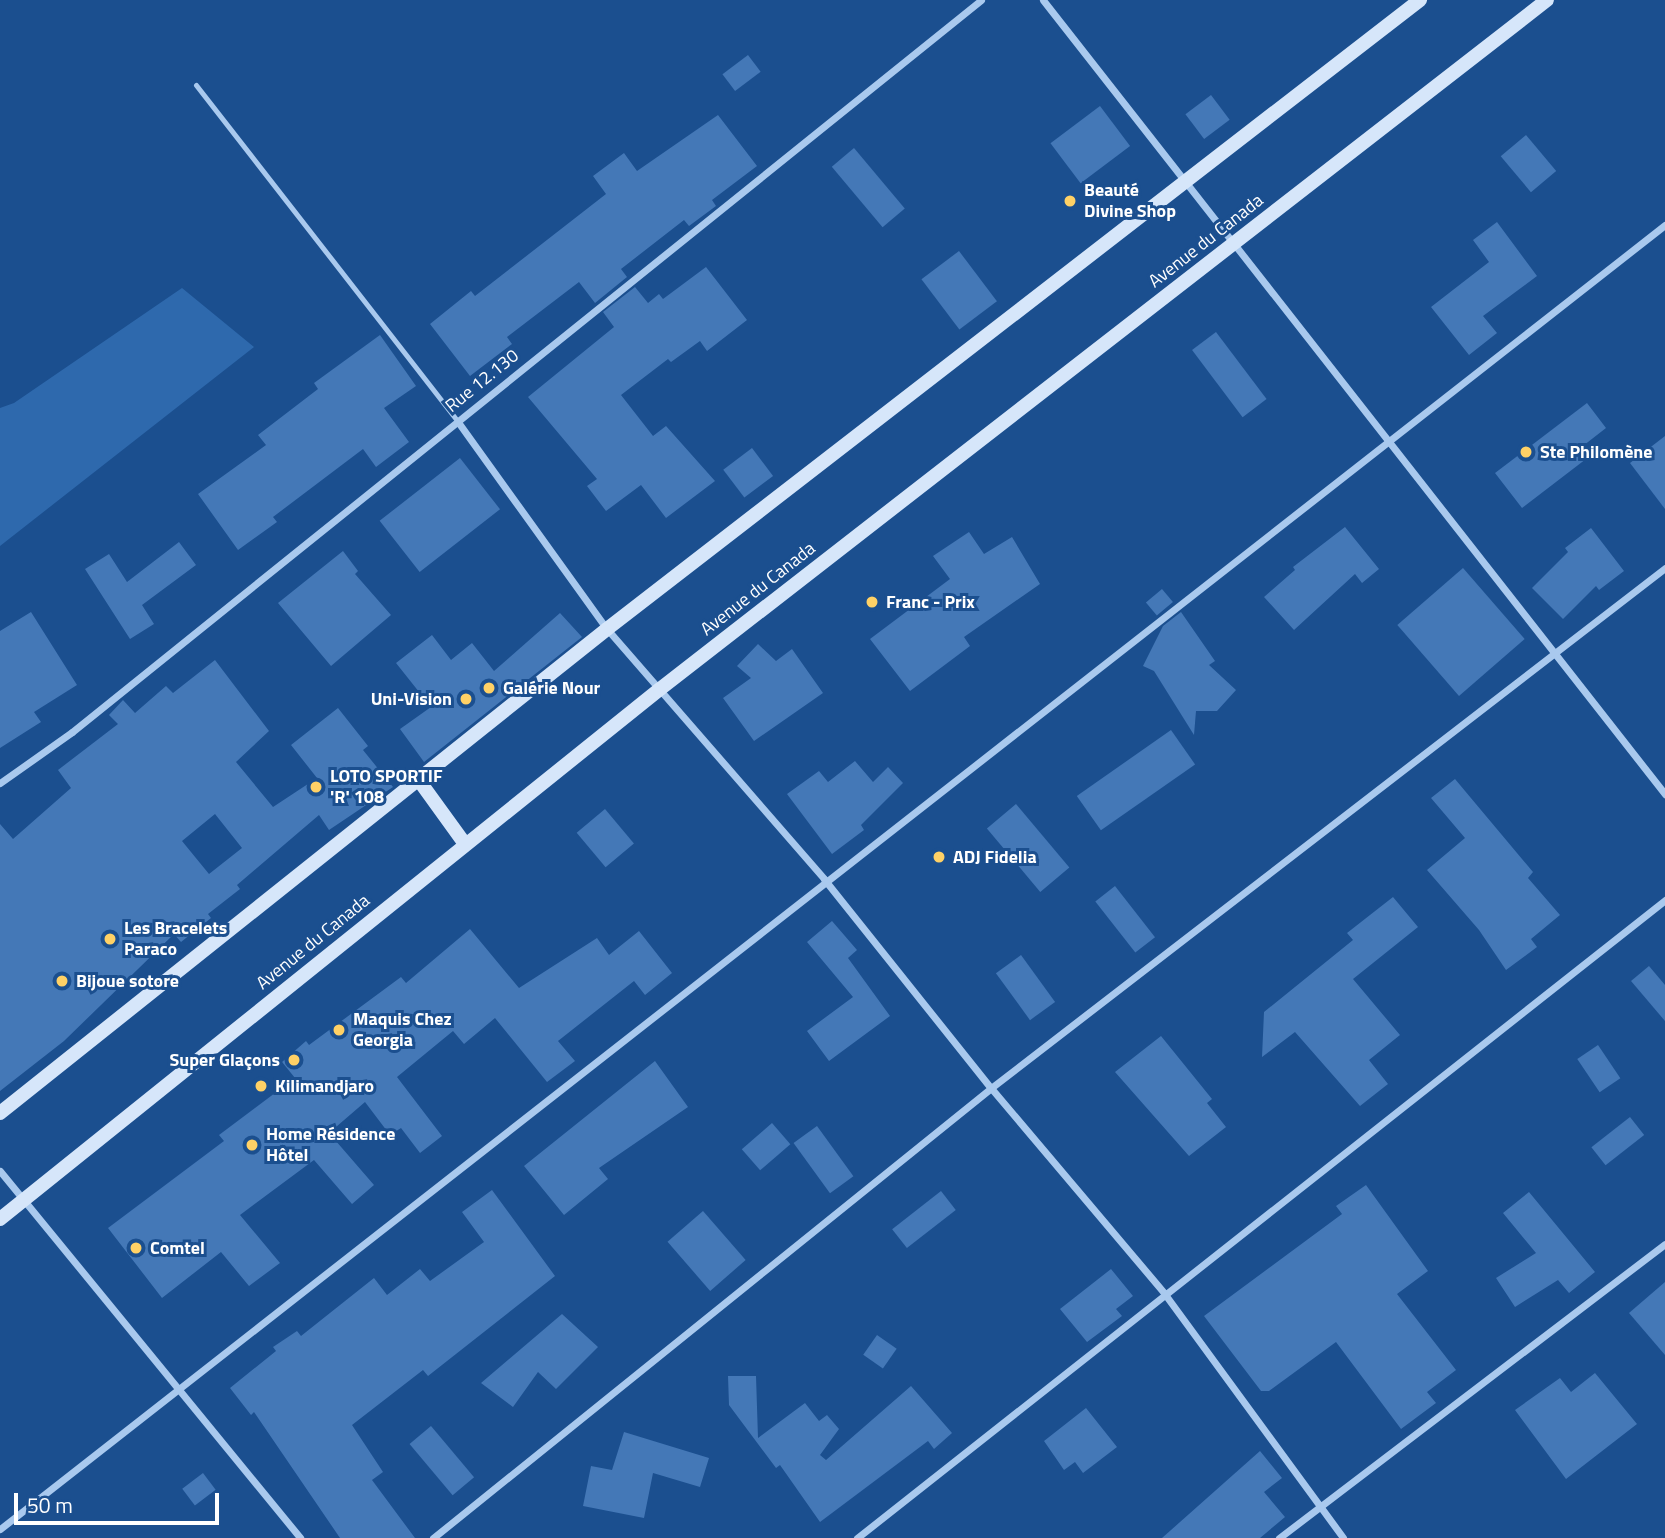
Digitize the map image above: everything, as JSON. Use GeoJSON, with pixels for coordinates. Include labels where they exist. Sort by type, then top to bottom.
{"type":"FeatureCollection","features":[{"type":"Feature","properties":{"kind":"main road"},"geometry":{"type":"LineString","coordinates":[[0,1114],[607,629],[1420,0]]}},
{"type":"Feature","properties":{"kind":"main road","name":"Avenue du Canada"},"geometry":{"type":"LineString","coordinates":[[0,1219],[660,689],[1547,0]]}},
{"type":"Feature","properties":{"kind":"main road"},"geometry":{"type":"LineString","coordinates":[[418,779],[465,844]]}},
{"type":"Feature","properties":{"kind":"street","name":"Rue 12.130"},"geometry":{"type":"LineString","coordinates":[[0,783],[72,732],[981,0]]}},
{"type":"Feature","properties":{"kind":"street"},"geometry":{"type":"LineString","coordinates":[[1043,0],[1665,794]]}},
{"type":"Feature","properties":{"kind":"street"},"geometry":{"type":"LineString","coordinates":[[0,1529],[181,1390],[824,880],[1665,225]]}},
{"type":"Feature","properties":{"kind":"street"},"geometry":{"type":"LineString","coordinates":[[458,422],[607,629],[824,880],[991,1088],[1164,1293],[1343,1538]]}},
{"type":"Feature","properties":{"kind":"street"},"geometry":{"type":"LineString","coordinates":[[433,1538],[991,1088],[1665,568]]}},
{"type":"Feature","properties":{"kind":"street"},"geometry":{"type":"LineString","coordinates":[[857,1538],[992,1435],[1164,1293],[1665,900]]}},
{"type":"Feature","properties":{"kind":"street"},"geometry":{"type":"LineString","coordinates":[[0,1171],[300,1538]]}},
{"type":"Feature","properties":{"kind":"street"},"geometry":{"type":"LineString","coordinates":[[1279,1538],[1665,1244]]}},
{"type":"Feature","properties":{"kind":"lane"},"geometry":{"type":"LineString","coordinates":[[195,85],[458,422]]}},
{"type":"Feature","properties":{"kind":"shaded area"},"geometry":{"type":"Polygon","coordinates":[[[182,288],[254,347],[0,546],[0,408],[14,403],[182,288]]]}},
{"type":"Feature","properties":{"kind":"building"},"geometry":{"type":"Polygon","coordinates":[[[748,55],[761,72],[735,91],[722,74],[748,55]]]}},
{"type":"Feature","properties":{"kind":"building"},"geometry":{"type":"Polygon","coordinates":[[[1211,95],[1230,120],[1204,139],[1185,114],[1211,95]]]}},
{"type":"Feature","properties":{"kind":"building"},"geometry":{"type":"Polygon","coordinates":[[[1100,106],[1130,146],[1081,183],[1050,143],[1100,106]]]}},
{"type":"Feature","properties":{"kind":"building"},"geometry":{"type":"Polygon","coordinates":[[[718,115],[757,166],[712,200],[716,206],[689,226],[684,220],[621,269],[627,277],[595,303],[579,282],[507,337],[512,344],[470,376],[430,324],[471,291],[475,296],[606,194],[593,176],[624,153],[637,171],[718,115]]]}},
{"type":"Feature","properties":{"kind":"building"},"geometry":{"type":"Polygon","coordinates":[[[1526,135],[1556,171],[1531,192],[1501,156],[1526,135]]]}},
{"type":"Feature","properties":{"kind":"building"},"geometry":{"type":"Polygon","coordinates":[[[854,148],[905,209],[883,227],[832,167],[854,148]]]}},
{"type":"Feature","properties":{"kind":"building"},"geometry":{"type":"Polygon","coordinates":[[[1497,222],[1537,276],[1483,316],[1497,333],[1469,355],[1431,307],[1489,262],[1473,240],[1497,222]]]}},
{"type":"Feature","properties":{"kind":"building"},"geometry":{"type":"Polygon","coordinates":[[[959,251],[997,301],[959,330],[921,279],[959,251]]]}},
{"type":"Feature","properties":{"kind":"building"},"geometry":{"type":"Polygon","coordinates":[[[706,267],[747,320],[707,351],[700,341],[671,362],[668,359],[621,395],[653,436],[666,426],[715,481],[666,518],[641,485],[606,511],[587,486],[597,479],[528,397],[614,327],[603,312],[635,287],[648,303],[659,294],[663,299],[706,267]]]}},
{"type":"Feature","properties":{"kind":"building"},"geometry":{"type":"Polygon","coordinates":[[[1216,332],[1267,399],[1243,417],[1192,350],[1216,332]]]}},
{"type":"Feature","properties":{"kind":"building"},"geometry":{"type":"Polygon","coordinates":[[[380,335],[416,386],[384,408],[409,442],[376,467],[363,449],[273,517],[277,522],[238,550],[198,494],[266,445],[258,435],[318,389],[314,383],[380,335]]]}},
{"type":"Feature","properties":{"kind":"building"},"geometry":{"type":"Polygon","coordinates":[[[1587,403],[1606,428],[1579,449],[1586,459],[1522,508],[1495,473],[1587,403]]]}},
{"type":"Feature","properties":{"kind":"building"},"geometry":{"type":"Polygon","coordinates":[[[1665,436],[1665,509],[1630,463],[1665,436]]]}},
{"type":"Feature","properties":{"kind":"building"},"geometry":{"type":"Polygon","coordinates":[[[752,448],[773,476],[744,498],[723,470],[752,448]]]}},
{"type":"Feature","properties":{"kind":"building"},"geometry":{"type":"Polygon","coordinates":[[[460,458],[500,509],[420,572],[380,521],[460,458]]]}},
{"type":"Feature","properties":{"kind":"building"},"geometry":{"type":"Polygon","coordinates":[[[1345,527],[1379,569],[1362,583],[1355,574],[1294,630],[1264,597],[1295,570],[1293,567],[1345,527]]]}},
{"type":"Feature","properties":{"kind":"building"},"geometry":{"type":"Polygon","coordinates":[[[1591,528],[1624,571],[1599,590],[1596,586],[1563,619],[1532,588],[1568,552],[1565,548],[1591,528]]]}},
{"type":"Feature","properties":{"kind":"building"},"geometry":{"type":"Polygon","coordinates":[[[969,532],[984,554],[1012,537],[1040,584],[964,637],[970,646],[910,691],[870,639],[950,579],[933,556],[969,532]]]}},
{"type":"Feature","properties":{"kind":"building"},"geometry":{"type":"Polygon","coordinates":[[[179,542],[196,565],[142,605],[154,624],[130,639],[85,569],[109,554],[127,582],[179,542]]]}},
{"type":"Feature","properties":{"kind":"building"},"geometry":{"type":"Polygon","coordinates":[[[343,551],[358,571],[355,574],[391,615],[331,666],[278,603],[343,551]]]}},
{"type":"Feature","properties":{"kind":"building"},"geometry":{"type":"Polygon","coordinates":[[[1463,568],[1525,639],[1459,696],[1397,625],[1463,568]]]}},
{"type":"Feature","properties":{"kind":"building"},"geometry":{"type":"Polygon","coordinates":[[[1162,589],[1173,602],[1157,616],[1146,602],[1162,589]]]}},
{"type":"Feature","properties":{"kind":"building"},"geometry":{"type":"Polygon","coordinates":[[[31,612],[77,685],[34,712],[41,722],[0,748],[0,631],[31,612]]]}},
{"type":"Feature","properties":{"kind":"building"},"geometry":{"type":"Polygon","coordinates":[[[1181,612],[1215,661],[1209,665],[1236,690],[1217,711],[1196,711],[1194,735],[1154,671],[1143,666],[1163,626],[1181,612]]]}},
{"type":"Feature","properties":{"kind":"building"},"geometry":{"type":"Polygon","coordinates":[[[560,613],[582,637],[424,762],[400,729],[431,707],[396,663],[432,635],[451,660],[472,643],[494,671],[560,613]]]}},
{"type":"Feature","properties":{"kind":"building"},"geometry":{"type":"Polygon","coordinates":[[[758,644],[776,661],[792,649],[823,693],[754,741],[723,698],[751,678],[737,666],[758,644]]]}},
{"type":"Feature","properties":{"kind":"building"},"geometry":{"type":"Polygon","coordinates":[[[215,660],[269,731],[236,762],[273,807],[317,778],[291,745],[338,708],[368,746],[363,750],[393,787],[329,830],[319,815],[237,885],[240,889],[208,914],[211,918],[181,942],[174,934],[64,1041],[0,1091],[0,824],[13,839],[71,788],[58,770],[118,724],[109,715],[123,700],[135,713],[166,686],[173,693],[215,660]],[[215,814],[182,841],[209,874],[242,848],[215,814]]]}},
{"type":"Feature","properties":{"kind":"building"},"geometry":{"type":"Polygon","coordinates":[[[1171,730],[1195,764],[1101,830],[1077,796],[1171,730]]]}},
{"type":"Feature","properties":{"kind":"building"},"geometry":{"type":"Polygon","coordinates":[[[855,761],[873,782],[888,767],[903,783],[861,825],[864,830],[832,854],[787,794],[819,771],[828,782],[855,761]]]}},
{"type":"Feature","properties":{"kind":"building"},"geometry":{"type":"Polygon","coordinates":[[[1455,779],[1533,872],[1528,878],[1560,915],[1531,939],[1537,947],[1506,970],[1479,930],[1427,870],[1465,838],[1431,798],[1455,779]]]}},
{"type":"Feature","properties":{"kind":"building"},"geometry":{"type":"Polygon","coordinates":[[[1016,804],[1069,868],[1040,892],[987,828],[1016,804]]]}},
{"type":"Feature","properties":{"kind":"building"},"geometry":{"type":"Polygon","coordinates":[[[605,809],[634,843],[606,867],[577,833],[605,809]]]}},
{"type":"Feature","properties":{"kind":"building"},"geometry":{"type":"Polygon","coordinates":[[[1115,886],[1155,937],[1135,953],[1095,901],[1115,886]]]}},
{"type":"Feature","properties":{"kind":"building"},"geometry":{"type":"Polygon","coordinates":[[[1393,897],[1418,927],[1353,979],[1400,1035],[1369,1060],[1388,1084],[1360,1106],[1295,1032],[1262,1057],[1264,1012],[1353,940],[1347,933],[1393,897]]]}},
{"type":"Feature","properties":{"kind":"building"},"geometry":{"type":"Polygon","coordinates":[[[832,921],[857,950],[848,958],[890,1016],[829,1061],[807,1031],[853,997],[807,942],[832,921]]]}},
{"type":"Feature","properties":{"kind":"building"},"geometry":{"type":"Polygon","coordinates":[[[470,929],[519,988],[597,938],[609,955],[639,931],[672,973],[645,995],[634,981],[558,1041],[575,1061],[547,1082],[495,1018],[464,1044],[453,1031],[397,1077],[442,1136],[420,1153],[401,1128],[390,1135],[365,1102],[329,1133],[374,1185],[352,1204],[314,1160],[240,1215],[280,1263],[249,1286],[221,1252],[162,1298],[108,1228],[224,1141],[219,1135],[295,1078],[282,1062],[306,1041],[309,1045],[401,977],[406,983],[470,929]]]}},
{"type":"Feature","properties":{"kind":"building"},"geometry":{"type":"Polygon","coordinates":[[[1021,955],[1055,1002],[1030,1020],[996,973],[1021,955]]]}},
{"type":"Feature","properties":{"kind":"building"},"geometry":{"type":"Polygon","coordinates":[[[1649,966],[1665,985],[1665,1021],[1631,981],[1649,966]]]}},
{"type":"Feature","properties":{"kind":"building"},"geometry":{"type":"Polygon","coordinates":[[[1161,1036],[1212,1099],[1207,1103],[1226,1127],[1189,1156],[1115,1072],[1161,1036]]]}},
{"type":"Feature","properties":{"kind":"building"},"geometry":{"type":"Polygon","coordinates":[[[1598,1045],[1620,1078],[1600,1092],[1577,1059],[1598,1045]]]}},
{"type":"Feature","properties":{"kind":"building"},"geometry":{"type":"Polygon","coordinates":[[[655,1061],[688,1107],[599,1168],[608,1179],[564,1215],[524,1166],[655,1061]]]}},
{"type":"Feature","properties":{"kind":"building"},"geometry":{"type":"Polygon","coordinates":[[[1630,1117],[1644,1135],[1606,1165],[1591,1147],[1630,1117]]]}},
{"type":"Feature","properties":{"kind":"building"},"geometry":{"type":"Polygon","coordinates":[[[772,1123],[790,1144],[760,1170],[742,1149],[772,1123]]]}},
{"type":"Feature","properties":{"kind":"building"},"geometry":{"type":"Polygon","coordinates":[[[817,1126],[853,1176],[830,1193],[794,1143],[817,1126]]]}},
{"type":"Feature","properties":{"kind":"building"},"geometry":{"type":"Polygon","coordinates":[[[1366,1185],[1428,1271],[1397,1294],[1456,1370],[1427,1392],[1436,1403],[1401,1429],[1336,1342],[1269,1391],[1261,1391],[1204,1316],[1342,1214],[1336,1206],[1366,1185]]]}},
{"type":"Feature","properties":{"kind":"building"},"geometry":{"type":"Polygon","coordinates":[[[492,1190],[555,1276],[428,1376],[423,1370],[352,1425],[383,1472],[372,1480],[415,1538],[340,1538],[254,1412],[251,1415],[230,1388],[276,1351],[273,1347],[297,1331],[301,1336],[374,1278],[387,1295],[420,1269],[430,1281],[484,1242],[462,1212],[492,1190]]]}},
{"type":"Feature","properties":{"kind":"building"},"geometry":{"type":"Polygon","coordinates":[[[941,1191],[956,1210],[907,1248],[892,1229],[941,1191]]]}},
{"type":"Feature","properties":{"kind":"building"},"geometry":{"type":"Polygon","coordinates":[[[1529,1192],[1595,1272],[1569,1293],[1558,1280],[1515,1307],[1496,1278],[1536,1253],[1503,1213],[1529,1192]]]}},
{"type":"Feature","properties":{"kind":"building"},"geometry":{"type":"Polygon","coordinates":[[[703,1211],[746,1260],[710,1291],[668,1242],[703,1211]]]}},
{"type":"Feature","properties":{"kind":"building"},"geometry":{"type":"Polygon","coordinates":[[[1111,1269],[1133,1296],[1116,1309],[1122,1316],[1087,1342],[1060,1309],[1111,1269]]]}},
{"type":"Feature","properties":{"kind":"building"},"geometry":{"type":"Polygon","coordinates":[[[1665,1282],[1665,1355],[1629,1313],[1665,1282]]]}},
{"type":"Feature","properties":{"kind":"building"},"geometry":{"type":"Polygon","coordinates":[[[562,1314],[598,1347],[556,1389],[538,1372],[513,1407],[481,1383],[562,1314]]]}},
{"type":"Feature","properties":{"kind":"building"},"geometry":{"type":"Polygon","coordinates":[[[877,1335],[897,1349],[883,1368],[863,1355],[877,1335]]]}},
{"type":"Feature","properties":{"kind":"building"},"geometry":{"type":"Polygon","coordinates":[[[1595,1373],[1637,1424],[1566,1479],[1515,1410],[1560,1378],[1571,1392],[1595,1373]]]}},
{"type":"Feature","properties":{"kind":"building"},"geometry":{"type":"Polygon","coordinates":[[[728,1376],[756,1376],[758,1438],[805,1403],[819,1421],[827,1415],[839,1429],[820,1455],[826,1460],[911,1386],[952,1433],[934,1449],[928,1441],[820,1522],[780,1465],[776,1468],[729,1405],[728,1376]]]}},
{"type":"Feature","properties":{"kind":"building"},"geometry":{"type":"Polygon","coordinates":[[[1086,1408],[1117,1447],[1083,1473],[1075,1462],[1064,1470],[1044,1441],[1086,1408]]]}},
{"type":"Feature","properties":{"kind":"building"},"geometry":{"type":"Polygon","coordinates":[[[431,1426],[474,1477],[453,1495],[410,1444],[431,1426]]]}},
{"type":"Feature","properties":{"kind":"building"},"geometry":{"type":"Polygon","coordinates":[[[624,1432],[709,1458],[700,1487],[653,1473],[644,1518],[583,1506],[591,1466],[612,1470],[624,1432]]]}},
{"type":"Feature","properties":{"kind":"building"},"geometry":{"type":"Polygon","coordinates":[[[1260,1451],[1282,1478],[1264,1492],[1285,1517],[1260,1538],[1162,1538],[1260,1451]]]}},
{"type":"Feature","properties":{"kind":"building"},"geometry":{"type":"Polygon","coordinates":[[[203,1473],[216,1490],[195,1505],[182,1489],[203,1473]]]}},
{"type":"Feature","properties":{"kind":"place","name":"Beauté Divine Shop"},"geometry":{"type":"Point","coordinates":[1070,201]}},
{"type":"Feature","properties":{"kind":"place","name":"Ste Philomène"},"geometry":{"type":"Point","coordinates":[1526,452]}},
{"type":"Feature","properties":{"kind":"place","name":"Franc - Prix"},"geometry":{"type":"Point","coordinates":[872,602]}},
{"type":"Feature","properties":{"kind":"place","name":"Galérie Nour"},"geometry":{"type":"Point","coordinates":[489,688]}},
{"type":"Feature","properties":{"kind":"place","name":"Uni-Vision"},"geometry":{"type":"Point","coordinates":[466,699]}},
{"type":"Feature","properties":{"kind":"place","name":"LOTO SPORTIF 'R' 108"},"geometry":{"type":"Point","coordinates":[316,787]}},
{"type":"Feature","properties":{"kind":"place","name":"ADJ Fidelia"},"geometry":{"type":"Point","coordinates":[939,857]}},
{"type":"Feature","properties":{"kind":"place","name":"Les Bracelets Paraco"},"geometry":{"type":"Point","coordinates":[110,939]}},
{"type":"Feature","properties":{"kind":"place","name":"Bijoue sotore"},"geometry":{"type":"Point","coordinates":[62,981]}},
{"type":"Feature","properties":{"kind":"place","name":"Maquis Chez Georgia"},"geometry":{"type":"Point","coordinates":[339,1030]}},
{"type":"Feature","properties":{"kind":"place","name":"Super Glaçons"},"geometry":{"type":"Point","coordinates":[294,1060]}},
{"type":"Feature","properties":{"kind":"place","name":"Kilimandjaro"},"geometry":{"type":"Point","coordinates":[261,1086]}},
{"type":"Feature","properties":{"kind":"place","name":"Home Résidence Hôtel"},"geometry":{"type":"Point","coordinates":[252,1145]}},
{"type":"Feature","properties":{"kind":"place","name":"Comtel"},"geometry":{"type":"Point","coordinates":[136,1248]}}]}
